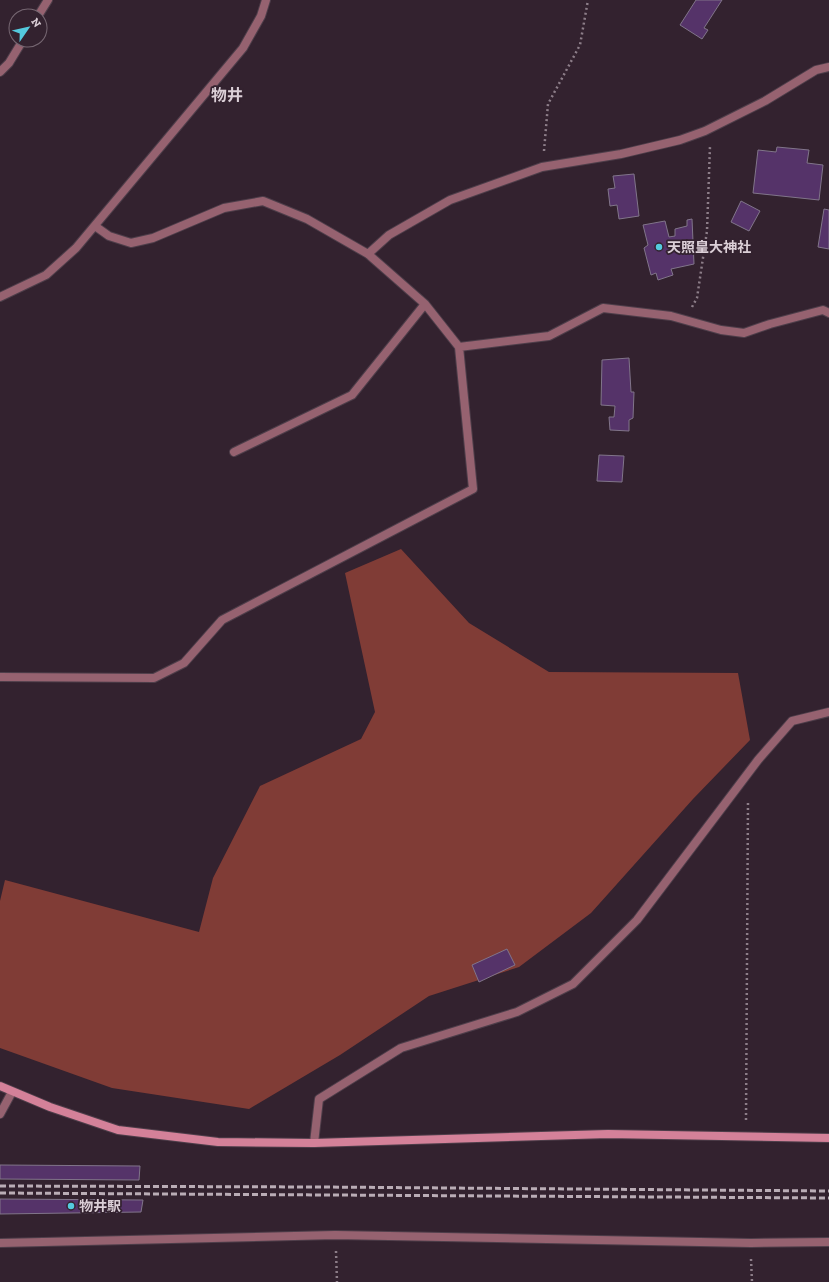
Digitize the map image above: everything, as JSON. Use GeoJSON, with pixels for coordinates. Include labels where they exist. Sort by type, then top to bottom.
{"type":"FeatureCollection","features":[{"type":"Feature","properties":{"kind":"street"},"geometry":{"type":"LineString","coordinates":[[0,297],[46,275],[76,248],[243,48],[261,16],[266,0]]}},
{"type":"Feature","properties":{"kind":"street"},"geometry":{"type":"LineString","coordinates":[[0,72],[9,63],[18,48]]}},
{"type":"Feature","properties":{"kind":"street"},"geometry":{"type":"LineString","coordinates":[[368,254],[388,235],[450,200],[542,167],[621,154],[680,140],[704,131],[766,101],[816,70],[829,67]]}},
{"type":"Feature","properties":{"kind":"street"},"geometry":{"type":"LineString","coordinates":[[0,677],[154,678],[184,662],[222,620],[473,489],[459,347],[425,304],[368,254],[307,219],[263,201],[224,208],[153,238],[131,243],[109,236],[95,226]]}},
{"type":"Feature","properties":{"kind":"street"},"geometry":{"type":"LineString","coordinates":[[234,452],[352,395],[425,304]]}},
{"type":"Feature","properties":{"kind":"street"},"geometry":{"type":"LineString","coordinates":[[459,347],[549,336],[603,308],[671,316],[721,330],[744,333],[770,324],[823,310],[829,313]]}},
{"type":"Feature","properties":{"kind":"street"},"geometry":{"type":"LineString","coordinates":[[314,1143],[319,1099],[401,1048],[517,1012],[573,984],[637,920],[744,780],[792,721],[829,712]]}},
{"type":"Feature","properties":{"kind":"street"},"geometry":{"type":"LineString","coordinates":[[0,1086],[50,1108],[118,1130],[218,1142],[314,1143],[608,1134],[829,1138]]}},
{"type":"Feature","properties":{"kind":"street"},"geometry":{"type":"LineString","coordinates":[[0,1114],[12,1092]]}},
{"type":"Feature","properties":{"kind":"street"},"geometry":{"type":"LineString","coordinates":[[0,1244],[335,1235],[751,1243],[829,1242]]}},
{"type":"Feature","properties":{"kind":"path"},"geometry":{"type":"LineString","coordinates":[[542,167],[548,104],[580,45],[588,0]]}},
{"type":"Feature","properties":{"kind":"path"},"geometry":{"type":"LineString","coordinates":[[684,319],[697,298],[707,232],[711,148],[704,131]]}},
{"type":"Feature","properties":{"kind":"path"},"geometry":{"type":"LineString","coordinates":[[744,780],[748,787],[746,1120]]}},
{"type":"Feature","properties":{"kind":"path"},"geometry":{"type":"LineString","coordinates":[[335,1235],[337,1282]]}},
{"type":"Feature","properties":{"kind":"path"},"geometry":{"type":"LineString","coordinates":[[751,1243],[752,1282]]}},
{"type":"Feature","properties":{"kind":"shaded area"},"geometry":{"type":"Polygon","coordinates":[[[401,549],[469,623],[549,672],[738,673],[750,740],[693,799],[591,913],[519,967],[429,996],[340,1055],[249,1109],[112,1088],[0,1048],[0,901],[5,880],[199,932],[213,878],[260,786],[361,739],[375,712],[345,573],[401,549]]]}},
{"type":"Feature","properties":{"kind":"building"},"geometry":{"type":"Polygon","coordinates":[[[696,0],[722,0],[704,28],[708,30],[702,39],[680,25],[696,0]]]}},
{"type":"Feature","properties":{"kind":"building"},"geometry":{"type":"Polygon","coordinates":[[[777,147],[809,150],[807,163],[823,165],[819,200],[753,193],[758,150],[776,152],[777,147]]]}},
{"type":"Feature","properties":{"kind":"building"},"geometry":{"type":"Polygon","coordinates":[[[634,174],[639,216],[619,219],[617,205],[610,206],[608,189],[615,188],[613,176],[634,174]]]}},
{"type":"Feature","properties":{"kind":"building"},"geometry":{"type":"Polygon","coordinates":[[[741,201],[760,211],[749,231],[731,222],[741,201]]]}},
{"type":"Feature","properties":{"kind":"building"},"geometry":{"type":"Polygon","coordinates":[[[824,209],[829,210],[829,249],[818,247],[824,209]]]}},
{"type":"Feature","properties":{"kind":"building"},"geometry":{"type":"Polygon","coordinates":[[[692,219],[694,264],[671,269],[673,275],[658,280],[656,273],[651,275],[644,248],[648,245],[643,225],[665,221],[669,237],[675,236],[675,229],[687,226],[687,220],[692,219]]]}},
{"type":"Feature","properties":{"kind":"building"},"geometry":{"type":"Polygon","coordinates":[[[629,358],[631,392],[634,392],[633,418],[629,420],[629,431],[610,430],[609,417],[614,417],[615,406],[601,405],[602,360],[629,358]]]}},
{"type":"Feature","properties":{"kind":"building"},"geometry":{"type":"Polygon","coordinates":[[[599,455],[624,456],[622,482],[597,481],[599,455]]]}},
{"type":"Feature","properties":{"kind":"building"},"geometry":{"type":"Polygon","coordinates":[[[507,949],[515,965],[479,982],[472,965],[507,949]]]}},
{"type":"Feature","properties":{"kind":"building","name":"物井駅"},"geometry":{"type":"Polygon","coordinates":[[[0,1165],[140,1166],[139,1180],[0,1179],[0,1165]]]}},
{"type":"Feature","properties":{"kind":"building","name":"物井駅"},"geometry":{"type":"Polygon","coordinates":[[[0,1199],[143,1200],[141,1212],[0,1214],[0,1199]]]}},
{"type":"Feature","properties":{"kind":"railway"},"geometry":{"type":"LineString","coordinates":[[0,1186],[829,1191]]}},
{"type":"Feature","properties":{"kind":"railway"},"geometry":{"type":"LineString","coordinates":[[0,1193],[829,1198]]}},
{"type":"Feature","properties":{"kind":"place","name":"天照皇大神社"},"geometry":{"type":"Point","coordinates":[659,247]}},
{"type":"Feature","properties":{"kind":"place","name":"物井駅"},"geometry":{"type":"Point","coordinates":[71,1206]}},
{"type":"Feature","properties":{"kind":"district","name":"物井"},"geometry":{"type":"Point","coordinates":[227,95]}}]}
